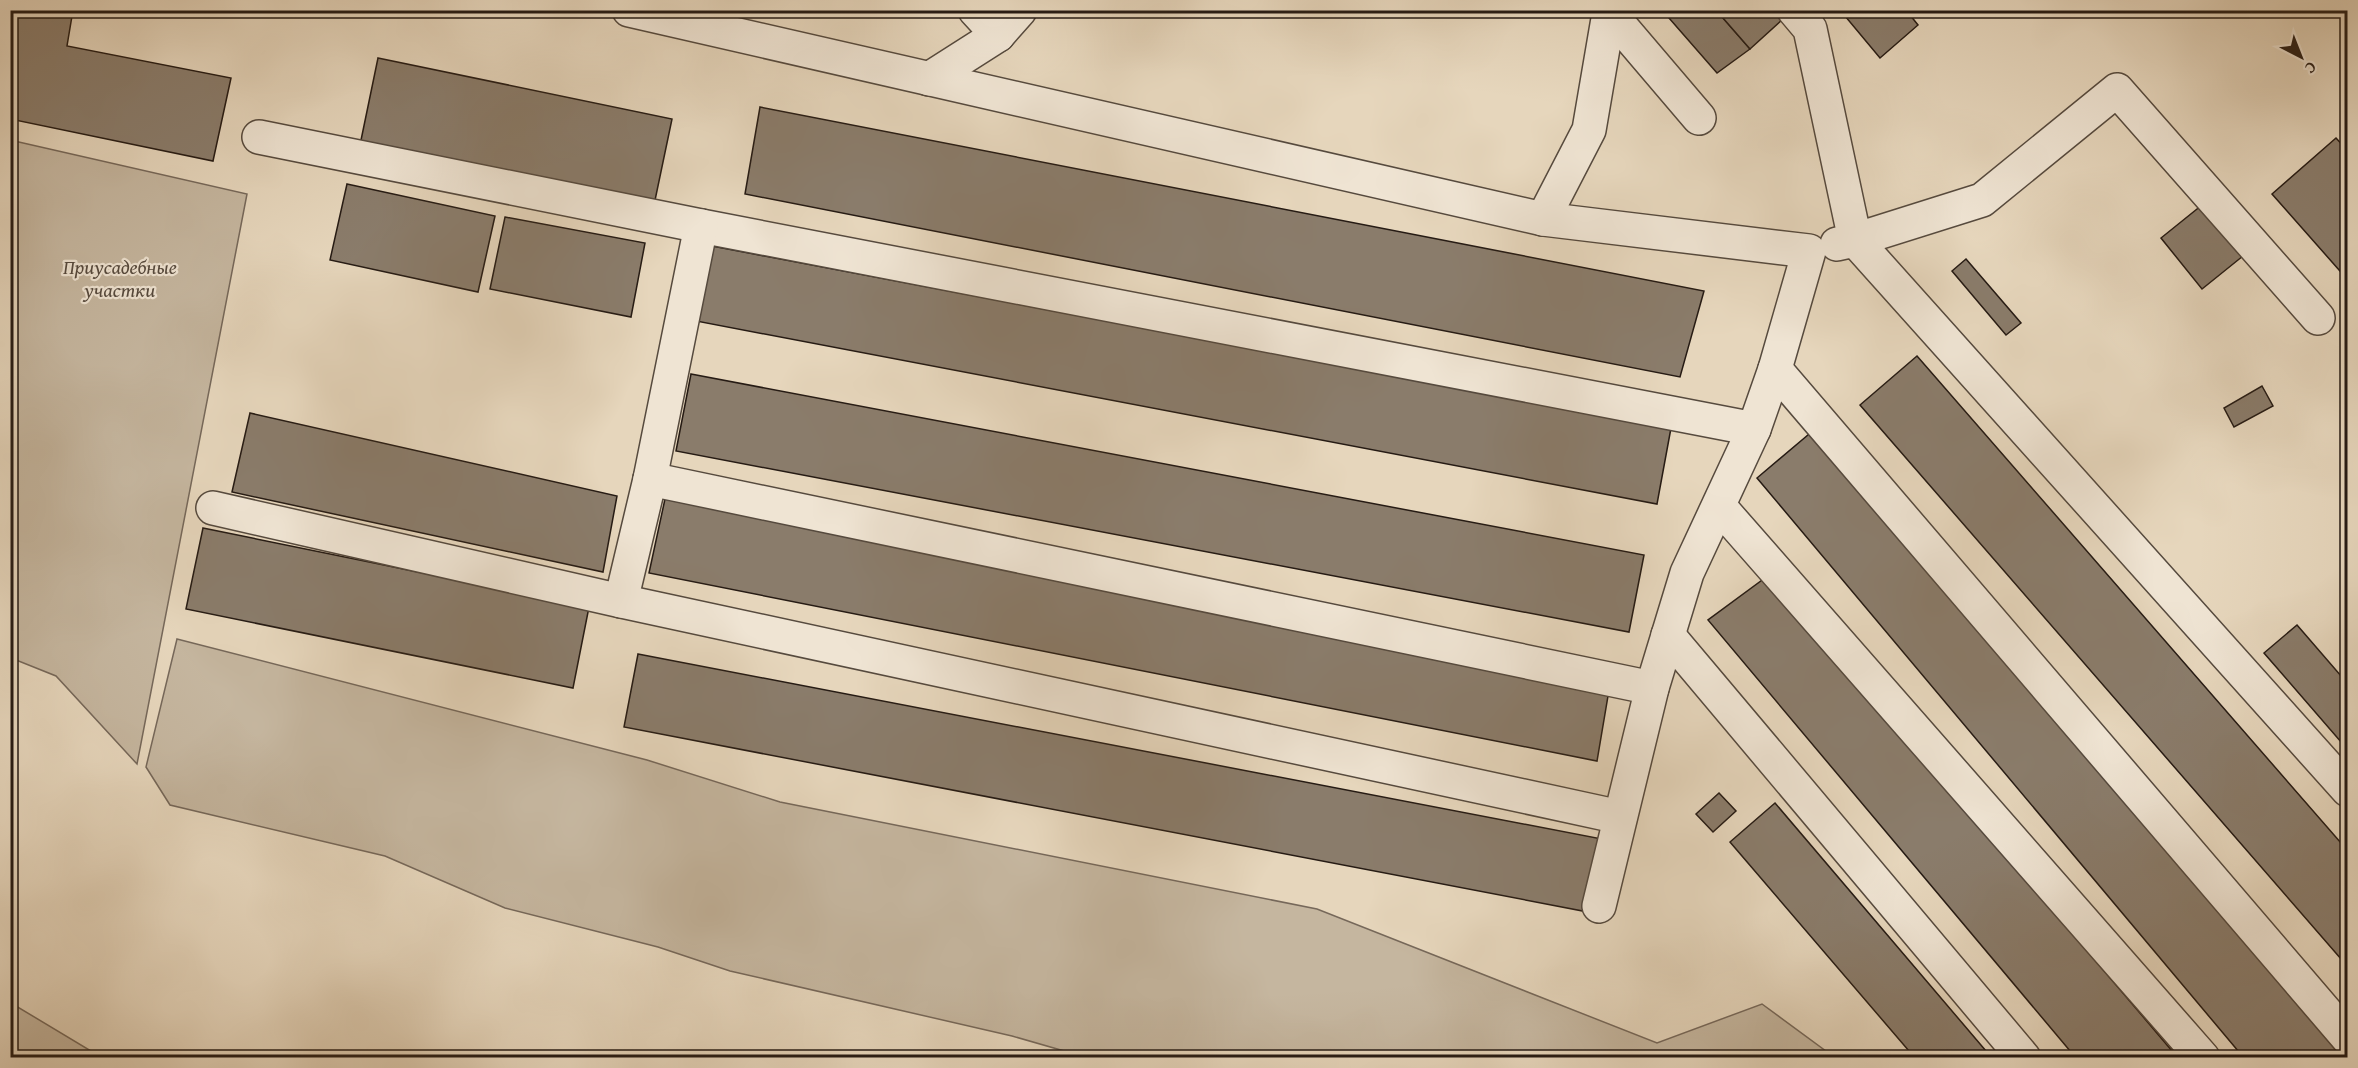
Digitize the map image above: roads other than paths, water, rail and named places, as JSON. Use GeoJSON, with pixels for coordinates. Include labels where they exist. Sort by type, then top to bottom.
{"type":"FeatureCollection","features":[{"type":"Feature","properties":{"kind":"street"},"geometry":{"type":"LineString","coordinates":[[629,10],[1544,219],[1809,251],[1855,240],[1982,200],[2117,90],[2318,318]]}},
{"type":"Feature","properties":{"kind":"street"},"geometry":{"type":"LineString","coordinates":[[975,10],[998,35]]}},
{"type":"Feature","properties":{"kind":"street"},"geometry":{"type":"LineString","coordinates":[[929,79],[998,35],[1020,10]]}},
{"type":"Feature","properties":{"kind":"street"},"geometry":{"type":"LineString","coordinates":[[1794,10],[1810,29],[1855,240],[2348,790]]}},
{"type":"Feature","properties":{"kind":"street"},"geometry":{"type":"LineString","coordinates":[[1544,219],[1589,130],[1608,12]]}},
{"type":"Feature","properties":{"kind":"street"},"geometry":{"type":"LineString","coordinates":[[1608,12],[1699,118]]}},
{"type":"Feature","properties":{"kind":"street"},"geometry":{"type":"LineString","coordinates":[[259,136],[701,226],[1754,429]]}},
{"type":"Feature","properties":{"kind":"street"},"geometry":{"type":"LineString","coordinates":[[621,601],[650,479],[701,226]]}},
{"type":"Feature","properties":{"kind":"street"},"geometry":{"type":"LineString","coordinates":[[1599,906],[1652,688],[1687,573],[1754,429],[1775,369],[1809,251]]}},
{"type":"Feature","properties":{"kind":"street"},"geometry":{"type":"LineString","coordinates":[[1775,369],[2348,1038]]}},
{"type":"Feature","properties":{"kind":"street"},"geometry":{"type":"LineString","coordinates":[[650,479],[1652,688]]}},
{"type":"Feature","properties":{"kind":"street"},"geometry":{"type":"LineString","coordinates":[[1719,506],[2203,1058]]}},
{"type":"Feature","properties":{"kind":"street"},"geometry":{"type":"LineString","coordinates":[[213,508],[621,601],[1620,817]]}},
{"type":"Feature","properties":{"kind":"street"},"geometry":{"type":"LineString","coordinates":[[1668,635],[2024,1058]]}},
{"type":"Feature","properties":{"kind":"park label","name":"Приусадебные участки"},"geometry":{"type":"Point","coordinates":[120,278]}}]}
